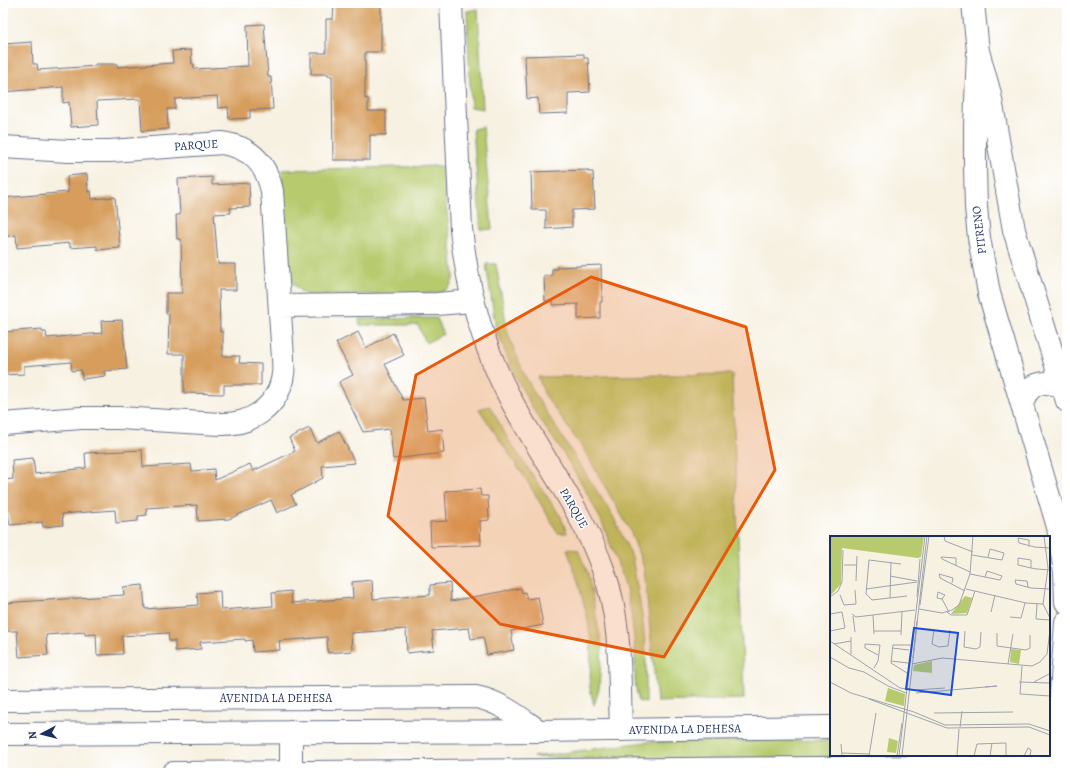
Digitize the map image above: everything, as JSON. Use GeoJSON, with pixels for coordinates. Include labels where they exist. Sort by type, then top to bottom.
{"type":"FeatureCollection","features":[{"type":"Feature","properties":{"kind":"street","name":"PARQUE"},"geometry":{"type":"LineString","coordinates":[[451,3],[461,229],[465,266],[473,301],[482,334],[506,390],[587,531],[605,573],[617,626],[621,730]]}},
{"type":"Feature","properties":{"kind":"street","name":"PITRENO"},"geometry":{"type":"LineString","coordinates":[[973,3],[978,51],[975,119],[975,167],[976,207],[979,238],[989,293],[1058,527],[1065,572],[1066,612],[1062,689],[1058,723],[1062,769]]}},
{"type":"Feature","properties":{"kind":"street","name":"PITRENO"},"geometry":{"type":"LineString","coordinates":[[978,51],[990,94],[1014,230],[1065,394]]}},
{"type":"Feature","properties":{"kind":"street","name":"PARQUE"},"geometry":{"type":"LineString","coordinates":[[3,147],[68,151],[110,151],[222,143],[232,144],[252,154],[259,162],[270,180],[272,191],[283,363],[283,374],[280,387],[273,400],[264,410],[254,417],[232,425],[119,418],[81,418],[3,424]]}},
{"type":"Feature","properties":{"kind":"street"},"geometry":{"type":"LineString","coordinates":[[280,306],[437,304],[473,301]]}},
{"type":"Feature","properties":{"kind":"street","name":"PITRENO"},"geometry":{"type":"LineString","coordinates":[[1022,403],[1030,388],[1046,382],[1055,384],[1065,394]]}},
{"type":"Feature","properties":{"kind":"street","name":"AVENIDA LA DEHESA"},"geometry":{"type":"LineString","coordinates":[[3,700],[476,697],[494,701],[507,708],[539,731]]}},
{"type":"Feature","properties":{"kind":"street","name":"AVENIDA LA DEHESA"},"geometry":{"type":"LineString","coordinates":[[3,734],[539,731],[830,727]]}},
{"type":"Feature","properties":{"kind":"street"},"geometry":{"type":"LineString","coordinates":[[291,732],[291,772]]}},
{"type":"Feature","properties":{"kind":"street"},"geometry":{"type":"LineString","coordinates":[[173,773],[1062,769]]}},
{"type":"Feature","properties":{"kind":"highlighted area"},"geometry":{"type":"Polygon","coordinates":[[[591,277],[746,327],[775,470],[664,657],[500,624],[388,516],[416,375],[591,277]]]}},
{"type":"Feature","properties":{"kind":"green space"},"geometry":{"type":"Polygon","coordinates":[[[478,9],[483,109],[471,107],[467,11],[478,9]]]}},
{"type":"Feature","properties":{"kind":"green space"},"geometry":{"type":"Polygon","coordinates":[[[483,127],[492,229],[481,230],[473,129],[483,127]]]}},
{"type":"Feature","properties":{"kind":"green space"},"geometry":{"type":"Polygon","coordinates":[[[442,166],[454,275],[451,285],[447,289],[437,293],[311,296],[302,292],[295,286],[288,269],[282,170],[442,166]]]}},
{"type":"Feature","properties":{"kind":"green space"},"geometry":{"type":"Polygon","coordinates":[[[486,264],[496,264],[508,334],[524,374],[539,401],[613,516],[632,557],[642,615],[646,652],[646,703],[638,701],[635,681],[635,647],[631,612],[624,581],[602,522],[582,484],[562,451],[537,416],[515,376],[496,328],[486,264]]]}},
{"type":"Feature","properties":{"kind":"green space"},"geometry":{"type":"Polygon","coordinates":[[[437,318],[443,334],[426,343],[418,325],[360,325],[359,319],[437,318]]]}},
{"type":"Feature","properties":{"kind":"green space"},"geometry":{"type":"Polygon","coordinates":[[[732,374],[744,699],[657,702],[644,568],[630,530],[584,450],[545,395],[538,377],[732,374]]]}},
{"type":"Feature","properties":{"kind":"green space"},"geometry":{"type":"Polygon","coordinates":[[[490,406],[508,439],[561,517],[567,533],[558,533],[529,484],[479,409],[490,406]]]}},
{"type":"Feature","properties":{"kind":"green space"},"geometry":{"type":"Polygon","coordinates":[[[567,549],[578,550],[588,573],[602,647],[599,689],[594,705],[590,689],[591,641],[587,616],[567,549]]]}},
{"type":"Feature","properties":{"kind":"green space"},"geometry":{"type":"Polygon","coordinates":[[[830,740],[830,756],[890,756],[641,761],[533,757],[646,742],[830,740]]]}},
{"type":"Feature","properties":{"kind":"building"},"geometry":{"type":"Polygon","coordinates":[[[334,3],[381,3],[381,52],[365,52],[365,99],[368,98],[368,111],[386,111],[386,135],[370,135],[370,160],[333,160],[332,76],[328,76],[328,74],[311,74],[311,53],[326,53],[326,19],[333,19],[334,3]]]}},
{"type":"Feature","properties":{"kind":"building"},"geometry":{"type":"Polygon","coordinates":[[[264,24],[268,77],[271,77],[273,109],[250,110],[250,118],[229,119],[228,107],[218,108],[217,96],[175,99],[175,109],[167,109],[168,129],[142,131],[140,99],[97,101],[98,125],[71,127],[69,102],[63,103],[63,87],[3,92],[3,44],[32,42],[33,64],[37,64],[38,70],[96,66],[95,64],[117,64],[117,67],[173,63],[172,51],[191,50],[194,69],[248,66],[247,25],[264,24]]]}},
{"type":"Feature","properties":{"kind":"building"},"geometry":{"type":"Polygon","coordinates":[[[584,54],[584,58],[588,58],[590,92],[568,93],[568,113],[539,114],[538,98],[527,99],[525,56],[584,54]]]}},
{"type":"Feature","properties":{"kind":"building"},"geometry":{"type":"Polygon","coordinates":[[[588,170],[588,172],[593,172],[595,209],[572,210],[572,227],[546,229],[546,210],[532,210],[531,172],[588,170]]]}},
{"type":"Feature","properties":{"kind":"building"},"geometry":{"type":"Polygon","coordinates":[[[87,174],[88,192],[91,191],[92,199],[115,197],[120,248],[97,250],[97,246],[70,248],[70,243],[17,248],[16,235],[3,237],[3,198],[68,192],[67,176],[87,174]]]}},
{"type":"Feature","properties":{"kind":"building"},"geometry":{"type":"Polygon","coordinates":[[[212,177],[212,185],[249,183],[250,207],[230,208],[231,213],[214,214],[218,264],[236,264],[236,290],[219,290],[220,332],[223,332],[223,356],[240,356],[239,363],[261,364],[261,385],[224,385],[224,394],[184,393],[184,354],[168,354],[169,314],[166,314],[166,293],[182,293],[181,239],[177,239],[176,215],[180,215],[178,179],[212,177]]]}},
{"type":"Feature","properties":{"kind":"building"},"geometry":{"type":"Polygon","coordinates":[[[601,265],[602,302],[600,302],[600,318],[578,319],[578,304],[553,305],[553,301],[545,301],[544,276],[552,276],[552,269],[557,269],[557,267],[601,265]]]}},
{"type":"Feature","properties":{"kind":"building"},"geometry":{"type":"Polygon","coordinates":[[[122,320],[127,369],[104,371],[105,376],[82,379],[81,370],[72,371],[71,362],[24,366],[24,374],[3,375],[3,332],[42,329],[42,332],[46,332],[47,338],[102,333],[101,321],[122,320]]]}},
{"type":"Feature","properties":{"kind":"building"},"geometry":{"type":"Polygon","coordinates":[[[358,332],[366,348],[393,333],[404,355],[385,364],[403,400],[424,398],[428,431],[442,429],[444,453],[393,459],[390,429],[363,432],[339,382],[353,375],[336,343],[358,332]]]}},
{"type":"Feature","properties":{"kind":"building"},"geometry":{"type":"Polygon","coordinates":[[[309,428],[317,443],[339,431],[355,463],[322,466],[323,478],[291,495],[296,504],[277,513],[271,500],[229,519],[198,521],[197,505],[146,508],[147,515],[138,516],[138,521],[116,523],[115,510],[62,514],[63,525],[43,527],[42,522],[10,525],[8,513],[3,514],[3,480],[13,479],[12,460],[33,458],[35,474],[86,468],[85,453],[142,450],[143,467],[191,464],[192,471],[214,469],[215,480],[250,464],[253,471],[295,451],[289,438],[309,428]]]}},
{"type":"Feature","properties":{"kind":"building"},"geometry":{"type":"Polygon","coordinates":[[[480,489],[481,496],[488,496],[489,520],[480,521],[481,545],[431,547],[430,522],[447,521],[445,491],[480,489]]]}},
{"type":"Feature","properties":{"kind":"building"},"geometry":{"type":"Polygon","coordinates":[[[372,580],[373,599],[430,595],[430,585],[450,583],[451,601],[521,588],[522,593],[525,592],[527,599],[538,597],[543,625],[511,631],[514,650],[487,655],[483,637],[471,639],[469,628],[432,631],[434,650],[407,653],[406,629],[351,633],[352,651],[328,653],[327,637],[279,641],[280,650],[253,652],[252,640],[245,641],[245,639],[200,642],[201,649],[175,651],[175,641],[169,641],[168,633],[122,636],[123,654],[97,655],[96,634],[85,635],[85,632],[46,635],[48,655],[19,657],[17,631],[4,631],[3,603],[124,595],[123,587],[143,585],[145,609],[198,605],[197,593],[220,591],[221,610],[273,606],[272,593],[291,591],[292,603],[353,598],[352,582],[372,580]]]}}]}
